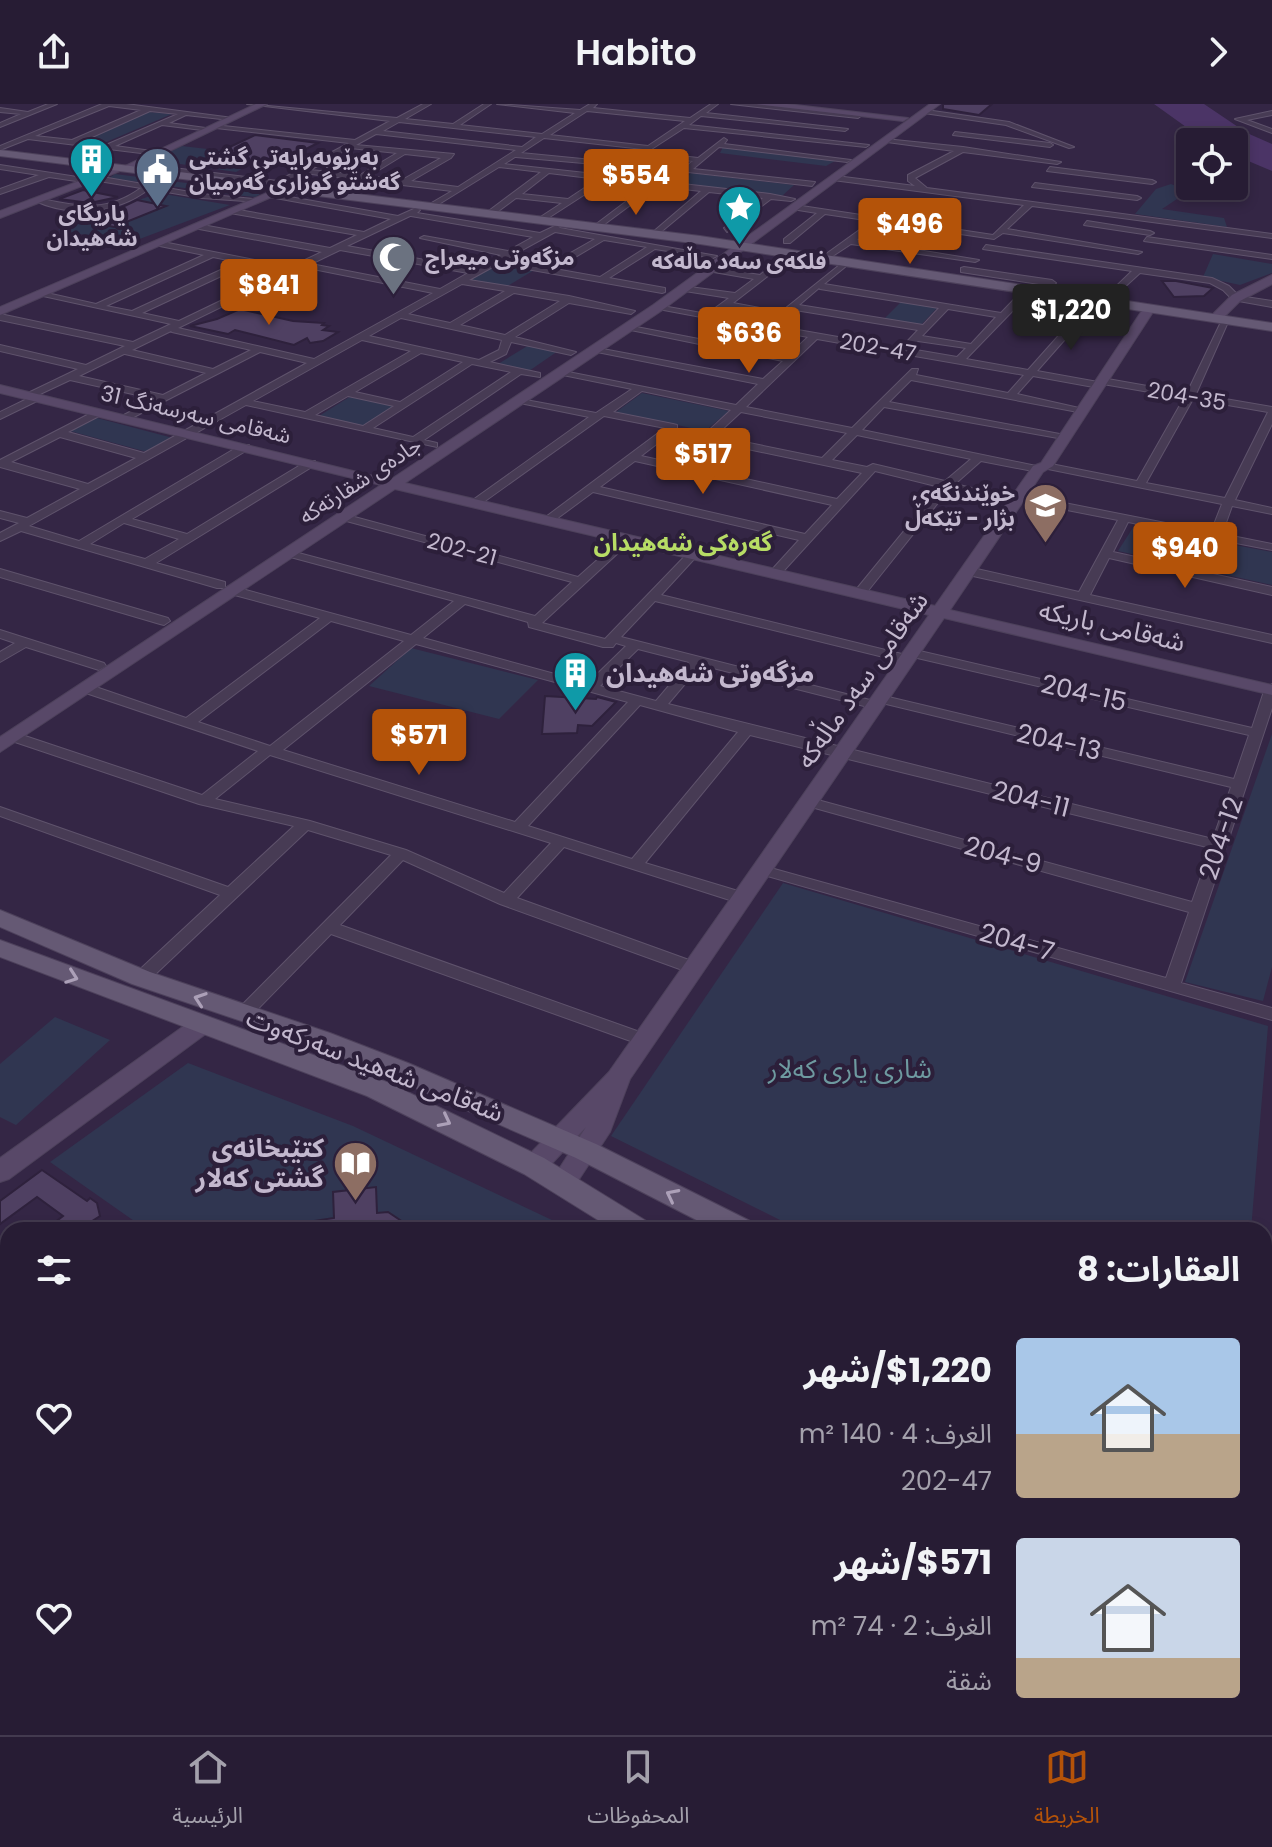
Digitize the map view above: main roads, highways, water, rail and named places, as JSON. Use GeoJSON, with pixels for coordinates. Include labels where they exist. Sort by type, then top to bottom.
{"type":"FeatureCollection","features":[{"type":"Feature","properties":{"kind":"main road"},"geometry":{"type":"LineString","coordinates":[[0,151],[412,212],[732,250],[784,250],[825,259],[960,275],[983,286],[1047,288],[1272,329]]}},
{"type":"Feature","properties":{"kind":"main road"},"geometry":{"type":"LineString","coordinates":[[272,191],[490,213],[655,240],[724,237],[756,230],[768,245],[842,265],[1086,304],[1220,321]]}},
{"type":"Feature","properties":{"kind":"main road"},"geometry":{"type":"LineString","coordinates":[[697,239],[732,250]]}},
{"type":"Feature","properties":{"kind":"main road","name":"شەقامی شەهید سەرکەوت"},"geometry":{"type":"LineString","coordinates":[[0,918],[141,978],[360,1054],[586,1151],[726,1222]]}},
{"type":"Feature","properties":{"kind":"main road","name":"شەقامی شەهید سەرکەوت"},"geometry":{"type":"LineString","coordinates":[[0,948],[377,1089],[534,1166],[606,1208],[619,1222]]}},
{"type":"Feature","properties":{"kind":"place","name":"یاریگای شەهیدان"},"geometry":{"type":"Point","coordinates":[92,199]}},
{"type":"Feature","properties":{"kind":"place","name":"بەڕێوبەرایەتی گشتی گەشتو گوزاری گەرمیان"},"geometry":{"type":"Point","coordinates":[158,209]}},
{"type":"Feature","properties":{"kind":"place","name":"فلکەی سەد ماڵەکە"},"geometry":{"type":"Point","coordinates":[739,247]}},
{"type":"Feature","properties":{"kind":"place","name":"مزگەوتی میعراج"},"geometry":{"type":"Point","coordinates":[394,296]}},
{"type":"Feature","properties":{"kind":"place","name":"خوێندنگەی بژار - تێکەڵ"},"geometry":{"type":"Point","coordinates":[1046,545]}},
{"type":"Feature","properties":{"kind":"place","name":"مزگەوتی شەهیدان"},"geometry":{"type":"Point","coordinates":[575,712]}},
{"type":"Feature","properties":{"kind":"place","name":"کتێبخانەی گشتی کەلار"},"geometry":{"type":"Point","coordinates":[355,1202]}},
{"type":"Feature","properties":{"kind":"district","name":"گەرەکی شەهیدان"},"geometry":{"type":"Point","coordinates":[683,543]}},
{"type":"Feature","properties":{"kind":"park label","name":"شاری یاری کەلار"},"geometry":{"type":"Point","coordinates":[850,1069]}}]}
